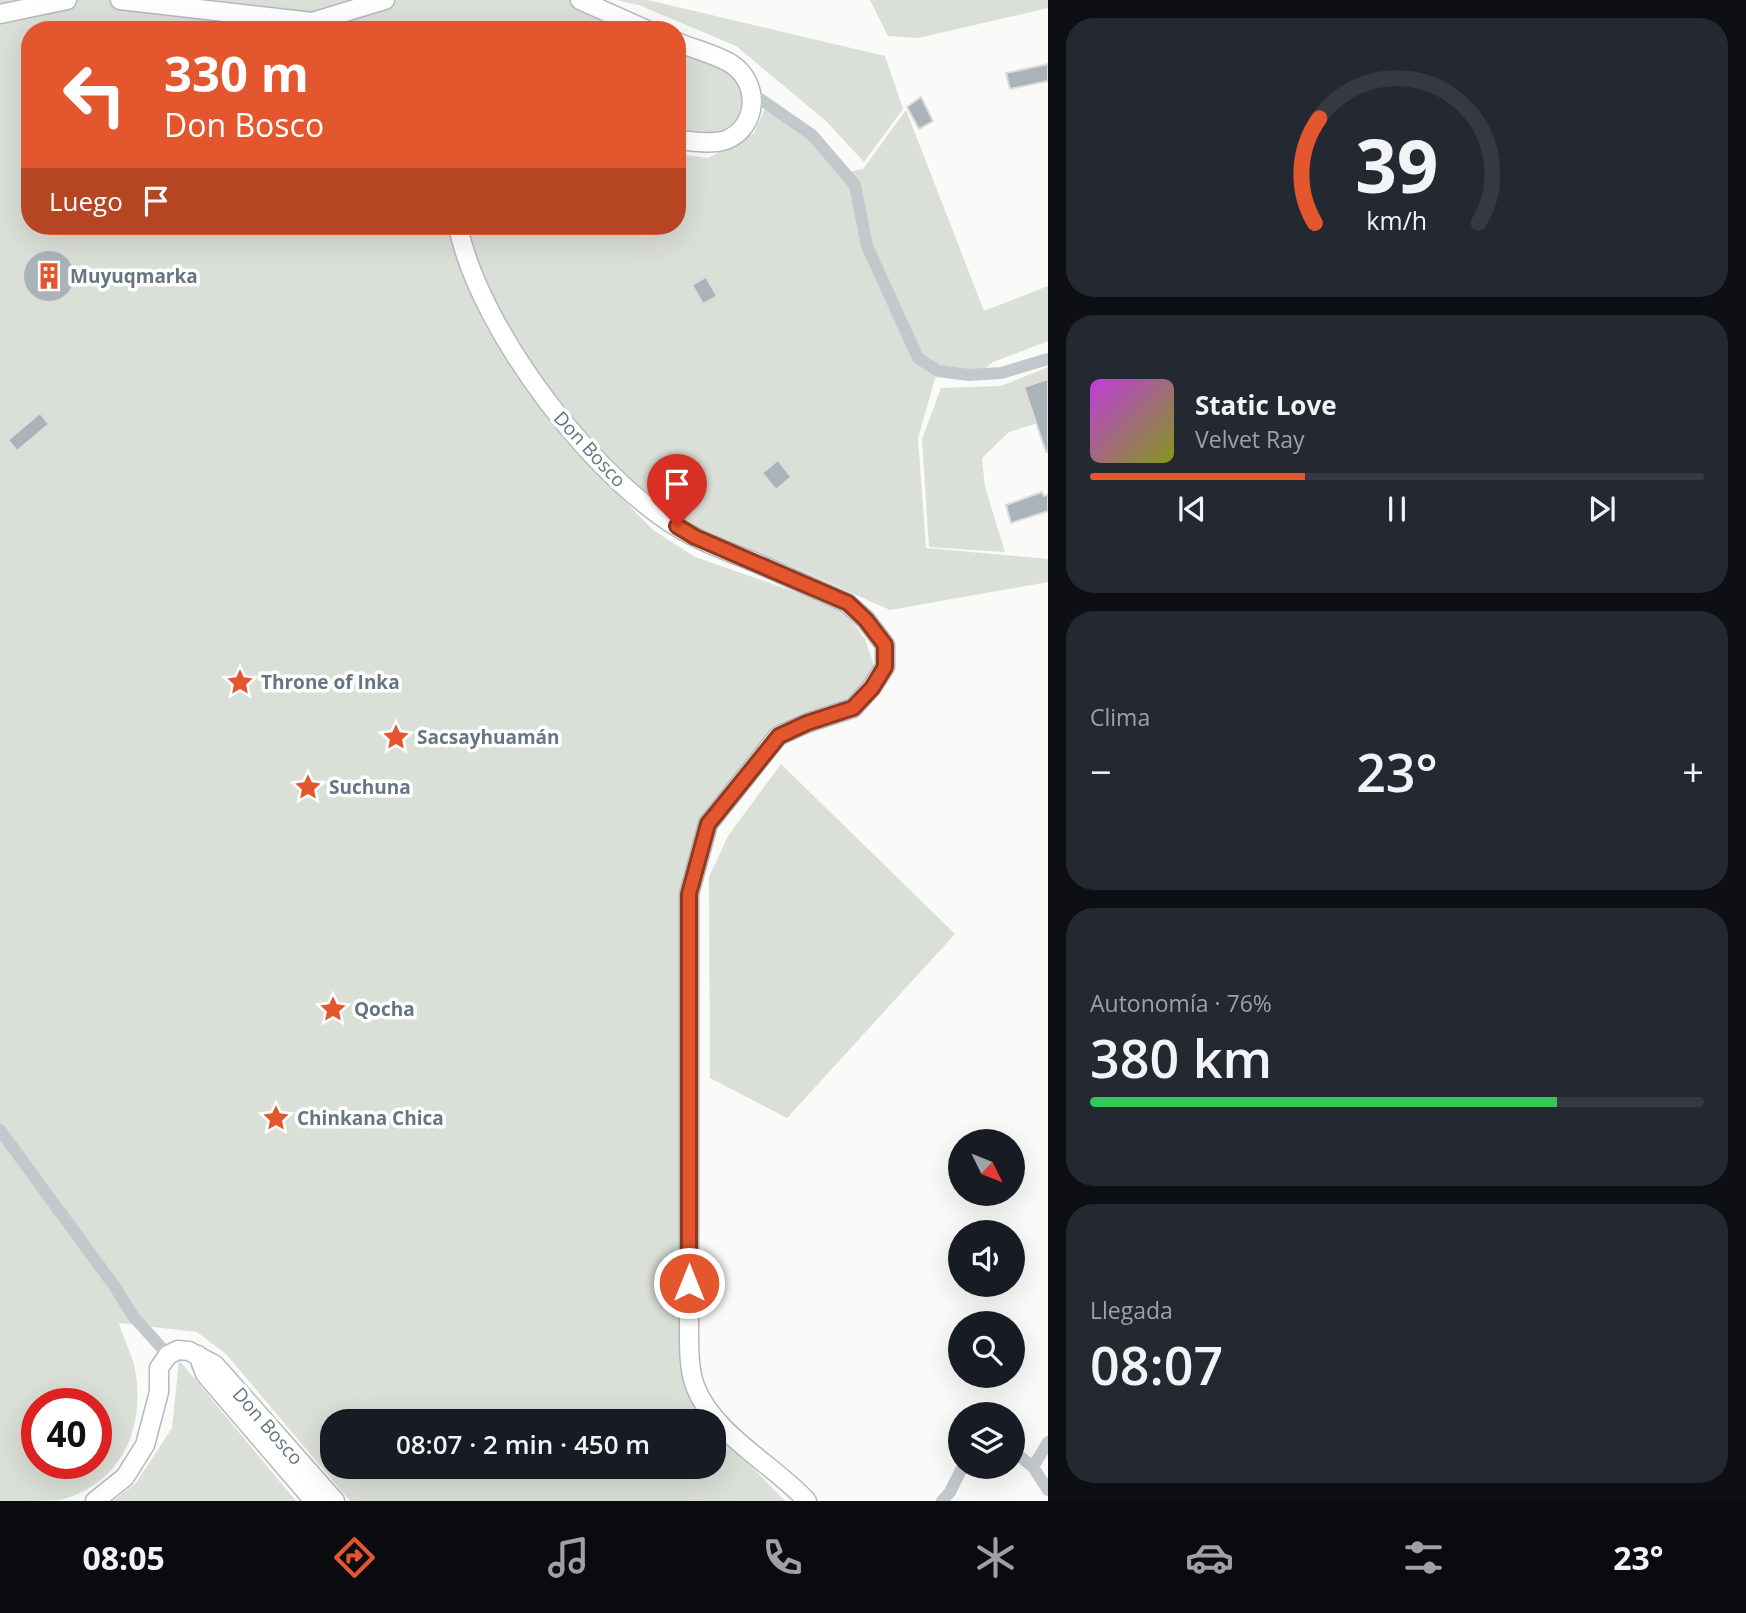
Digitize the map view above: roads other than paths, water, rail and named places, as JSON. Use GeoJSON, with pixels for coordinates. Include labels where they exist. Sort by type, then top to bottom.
{"type":"FeatureCollection","features":[{"type":"Feature","properties":{"kind":"street"},"geometry":{"type":"LineString","coordinates":[[0,14],[66,0]]}},
{"type":"Feature","properties":{"kind":"street"},"geometry":{"type":"LineString","coordinates":[[120,0],[303,21]]}},
{"type":"Feature","properties":{"kind":"street"},"geometry":{"type":"LineString","coordinates":[[315,21],[385,0]]}},
{"type":"Feature","properties":{"kind":"street"},"geometry":{"type":"LineString","coordinates":[[580,0],[627,21]]}},
{"type":"Feature","properties":{"kind":"street"},"geometry":{"type":"LineString","coordinates":[[686,46],[733,65],[746,79],[753,94],[812,135],[855,185],[867,246],[918,358],[939,371],[969,375],[1001,373],[1048,359]]}},
{"type":"Feature","properties":{"kind":"street"},"geometry":{"type":"LineString","coordinates":[[686,141],[724,140],[739,132],[750,118],[753,94]]}},
{"type":"Feature","properties":{"kind":"street","name":"Don Bosco"},"geometry":{"type":"LineString","coordinates":[[460,235],[489,310],[528,375],[570,432],[629,491],[660,516],[695,537],[848,603],[866,620],[885,645],[885,667],[863,699],[853,708],[807,723],[779,736],[708,824],[689,894],[688,1332],[692,1373],[705,1406],[722,1425],[807,1501]]}},
{"type":"Feature","properties":{"kind":"street"},"geometry":{"type":"LineString","coordinates":[[0,1130],[116,1287],[133,1316],[168,1355]]}},
{"type":"Feature","properties":{"kind":"street"},"geometry":{"type":"LineString","coordinates":[[95,1501],[125,1477],[145,1445],[159,1392],[159,1368],[168,1355],[178,1350],[198,1355]]}},
{"type":"Feature","properties":{"kind":"street","name":"Don Bosco"},"geometry":{"type":"LineString","coordinates":[[198,1355],[205,1374],[314,1501]]}},
{"type":"Feature","properties":{"kind":"street","name":"Don Bosco"},"geometry":{"type":"LineString","coordinates":[[198,1355],[215,1365],[335,1501]]}},
{"type":"Feature","properties":{"kind":"street"},"geometry":{"type":"LineString","coordinates":[[1033,1467],[1048,1442]]}},
{"type":"Feature","properties":{"kind":"street"},"geometry":{"type":"LineString","coordinates":[[1025,1461],[1033,1467],[1048,1490]]}},
{"type":"Feature","properties":{"kind":"street"},"geometry":{"type":"LineString","coordinates":[[942,1501],[956,1479]]}},
{"type":"Feature","properties":{"kind":"place","name":"Muyuqmarka"},"geometry":{"type":"Point","coordinates":[49,276]}},
{"type":"Feature","properties":{"kind":"place","name":"Throne of Inka"},"geometry":{"type":"Point","coordinates":[240,682]}},
{"type":"Feature","properties":{"kind":"place","name":"Sacsayhuamán"},"geometry":{"type":"Point","coordinates":[396,737]}},
{"type":"Feature","properties":{"kind":"place","name":"Suchuna"},"geometry":{"type":"Point","coordinates":[308,787]}},
{"type":"Feature","properties":{"kind":"place","name":"Qocha"},"geometry":{"type":"Point","coordinates":[333,1009]}},
{"type":"Feature","properties":{"kind":"place","name":"Chinkana Chica"},"geometry":{"type":"Point","coordinates":[276,1118]}}]}
